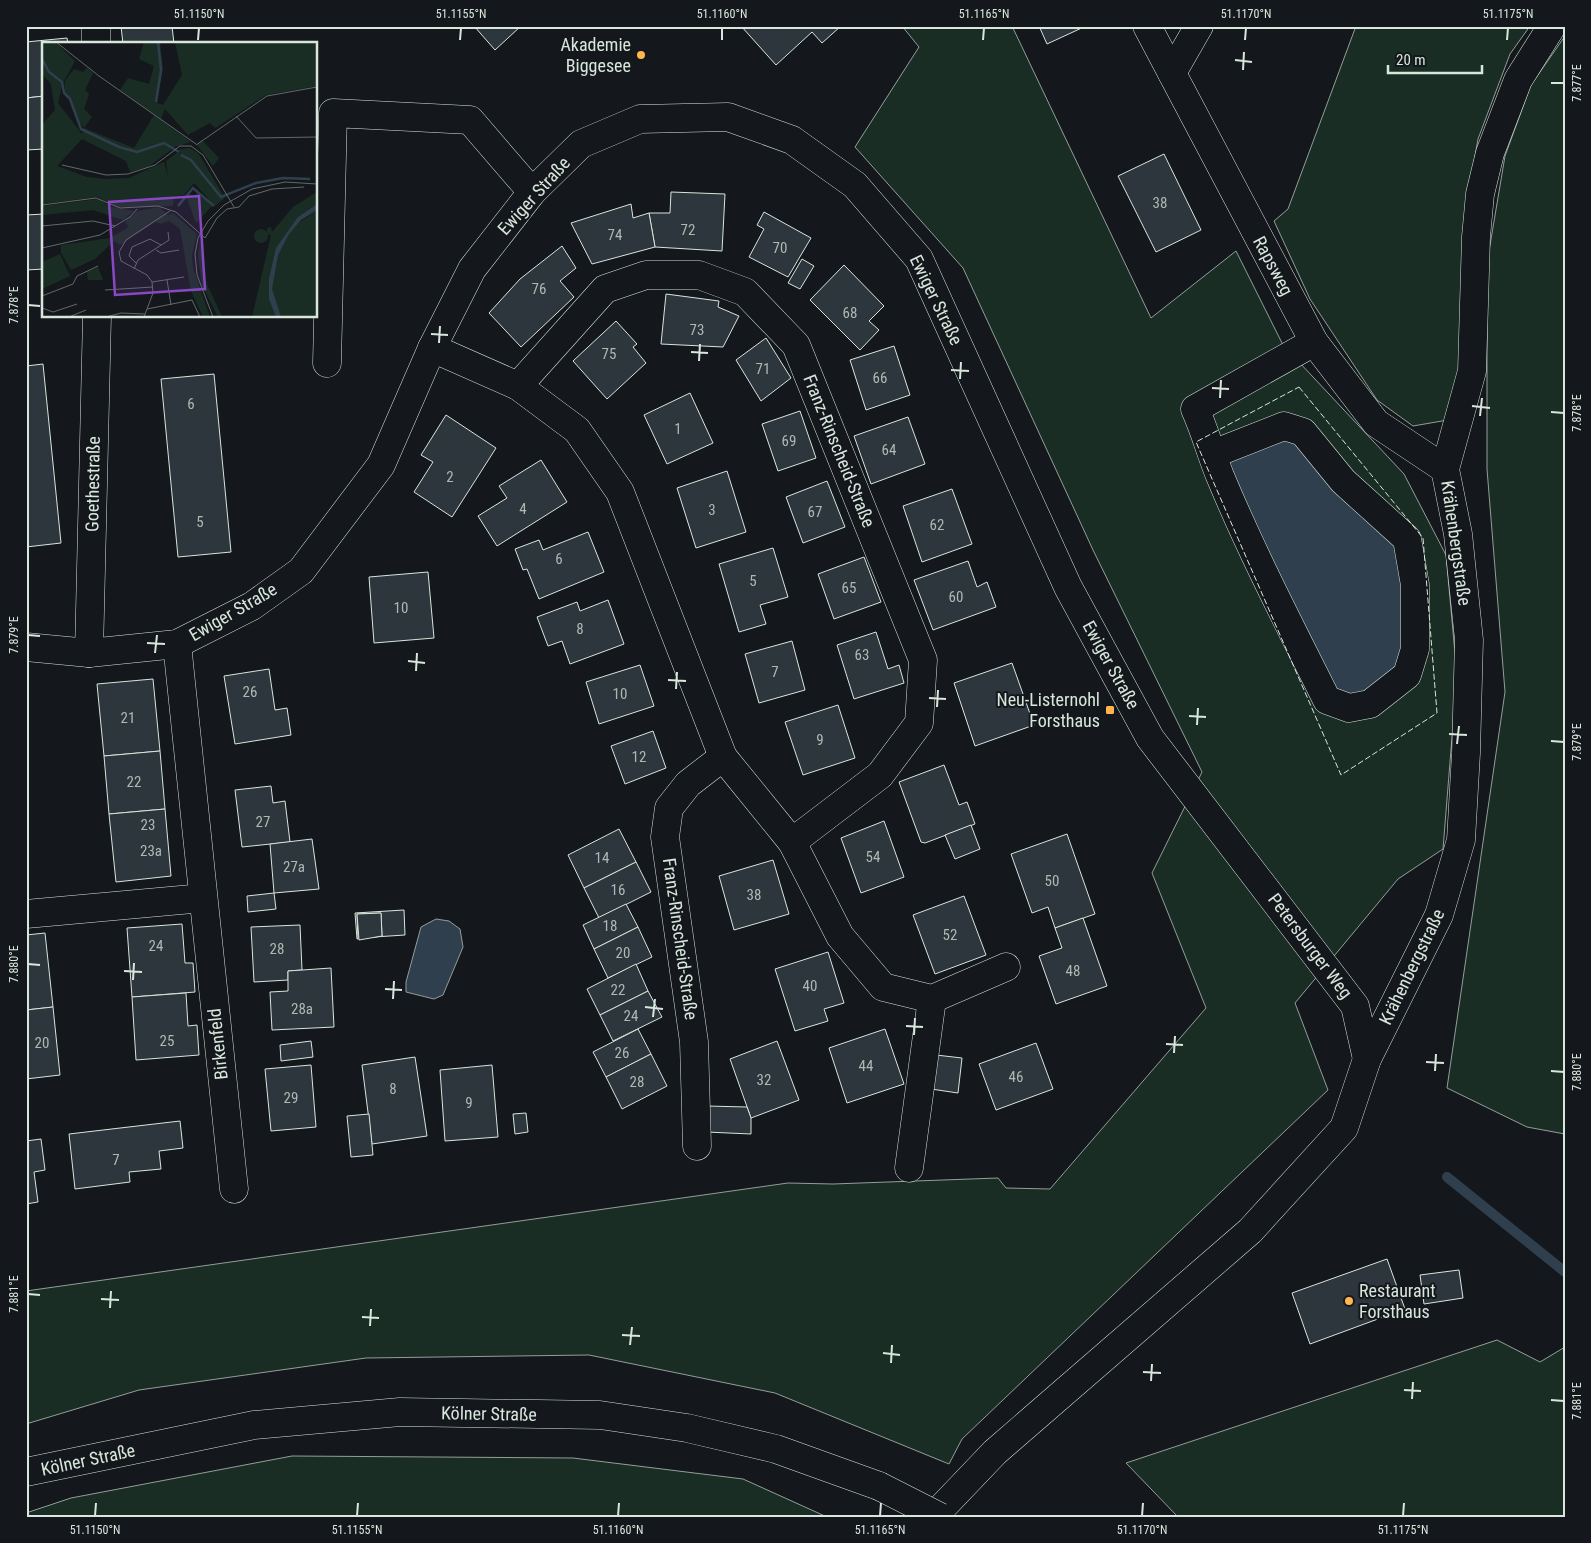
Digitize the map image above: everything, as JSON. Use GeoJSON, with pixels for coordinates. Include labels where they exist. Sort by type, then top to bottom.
{"type":"FeatureCollection","features":[{"type":"Feature","properties":{"kind":"street"},"geometry":{"type":"LineString","coordinates":[[96,26],[96,42]]}},
{"type":"Feature","properties":{"kind":"street","name":"Rapsweg"},"geometry":{"type":"LineString","coordinates":[[1147,26],[1314,342],[1376,423],[1445,469]]}},
{"type":"Feature","properties":{"kind":"street"},"geometry":{"type":"LineString","coordinates":[[1172,73],[1199,26]]}},
{"type":"Feature","properties":{"kind":"street","name":"Krähenbergstraße"},"geometry":{"type":"LineString","coordinates":[[933,1517],[995,1452],[1250,1231],[1344,1128],[1367,1059],[1439,915],[1461,840],[1469,640],[1458,534],[1445,469],[1472,371],[1476,237],[1480,194],[1490,153],[1518,80],[1552,26]]}},
{"type":"Feature","properties":{"kind":"street"},"geometry":{"type":"LineString","coordinates":[[327,363],[333,113],[470,120],[532,192]]}},
{"type":"Feature","properties":{"kind":"street","name":"Ewiger Straße"},"geometry":{"type":"LineString","coordinates":[[26,647],[90,653],[177,644],[252,606],[301,571],[380,464],[432,348],[472,269],[532,192],[581,144],[640,119],[728,117],[792,140],[855,185],[919,259],[1068,587],[1150,738],[1231,844]]}},
{"type":"Feature","properties":{"kind":"street","name":"Franz-Rinscheid-Straße"},"geometry":{"type":"LineString","coordinates":[[518,386],[605,290],[646,275],[699,275],[745,292],[796,345],[923,660],[919,723],[880,775],[792,842]]}},
{"type":"Feature","properties":{"kind":"street","name":"Goethestraße"},"geometry":{"type":"LineString","coordinates":[[90,653],[97,318]]}},
{"type":"Feature","properties":{"kind":"street"},"geometry":{"type":"LineString","coordinates":[[1213,454],[1284,426],[1303,432],[1343,481],[1407,539],[1415,585],[1415,649],[1407,675],[1370,704],[1349,708],[1327,700],[1262,572],[1219,474],[1195,408],[1314,342]]}},
{"type":"Feature","properties":{"kind":"street"},"geometry":{"type":"LineString","coordinates":[[432,348],[518,386],[577,430],[620,492],[723,757],[792,842],[840,936],[882,988],[932,1000],[1006,968]]}},
{"type":"Feature","properties":{"kind":"street","name":"Birkenfeld"},"geometry":{"type":"LineString","coordinates":[[177,644],[234,1189]]}},
{"type":"Feature","properties":{"kind":"street","name":"Franz-Rinscheid-Straße"},"geometry":{"type":"LineString","coordinates":[[697,1146],[694,1042],[665,837],[669,808],[688,784],[723,757]]}},
{"type":"Feature","properties":{"kind":"street","name":"Petersburger Weg"},"geometry":{"type":"LineString","coordinates":[[1231,844],[1355,1006],[1367,1059]]}},
{"type":"Feature","properties":{"kind":"street"},"geometry":{"type":"LineString","coordinates":[[26,914],[203,898]]}},
{"type":"Feature","properties":{"kind":"street"},"geometry":{"type":"LineString","coordinates":[[909,1168],[932,1000]]}},
{"type":"Feature","properties":{"kind":"street","name":"Kölner Straße"},"geometry":{"type":"LineString","coordinates":[[26,1472],[254,1425],[400,1412],[600,1415],[687,1428],[776,1449],[879,1486],[940,1517]]}},
{"type":"Feature","properties":{"kind":"green space"},"geometry":{"type":"Polygon","coordinates":[[[902,26],[1012,26],[1151,318],[1236,251],[1283,345],[1404,474],[1446,555],[1457,675],[1443,849],[1398,879],[1295,1003],[1328,1090],[962,1439],[949,1464],[775,1393],[589,1355],[366,1358],[139,1390],[26,1424],[26,1291],[788,1183],[833,1184],[998,1178],[1006,1188],[1050,1189],[1206,1008],[1152,873],[1202,772],[1093,550],[963,268],[855,147],[919,47],[902,26]]]}},
{"type":"Feature","properties":{"kind":"green space"},"geometry":{"type":"Polygon","coordinates":[[[1356,26],[1530,26],[1510,54],[1478,139],[1464,219],[1462,386],[1448,420],[1413,426],[1377,400],[1310,299],[1274,221],[1288,209],[1356,26]]]}},
{"type":"Feature","properties":{"kind":"green space"},"geometry":{"type":"Polygon","coordinates":[[[1565,36],[1565,1134],[1527,1127],[1447,1088],[1505,692],[1487,469],[1487,263],[1505,156],[1531,85],[1565,36]]]}},
{"type":"Feature","properties":{"kind":"green space"},"geometry":{"type":"Polygon","coordinates":[[[1497,1340],[1540,1362],[1565,1347],[1565,1517],[1178,1517],[1126,1463],[1497,1340]]]}},
{"type":"Feature","properties":{"kind":"green space"},"geometry":{"type":"Polygon","coordinates":[[[292,1456],[573,1458],[743,1479],[827,1517],[26,1517],[26,1513],[71,1498],[292,1456]]]}},
{"type":"Feature","properties":{"kind":"water"},"geometry":{"type":"Polygon","coordinates":[[[1285,434],[1399,542],[1408,587],[1402,666],[1363,699],[1334,696],[1226,473],[1232,456],[1285,434]]]}},
{"type":"Feature","properties":{"kind":"water"},"geometry":{"type":"Polygon","coordinates":[[[436,919],[449,921],[460,929],[463,947],[443,995],[434,999],[406,992],[406,982],[421,927],[436,919]]]}},
{"type":"Feature","properties":{"kind":"building"},"geometry":{"type":"Polygon","coordinates":[[[121,26],[172,26],[174,42],[123,42],[121,26]]]}},
{"type":"Feature","properties":{"kind":"building"},"geometry":{"type":"Polygon","coordinates":[[[474,26],[521,26],[495,50],[474,26]]]}},
{"type":"Feature","properties":{"kind":"building"},"geometry":{"type":"Polygon","coordinates":[[[741,26],[841,26],[822,43],[812,32],[776,65],[741,26]]]}},
{"type":"Feature","properties":{"kind":"building"},"geometry":{"type":"Polygon","coordinates":[[[1039,26],[1086,26],[1047,44],[1039,26]]]}},
{"type":"Feature","properties":{"kind":"building"},"geometry":{"type":"Polygon","coordinates":[[[67,38],[68,42],[42,42],[42,96],[26,98],[26,42],[67,38]]]}},
{"type":"Feature","properties":{"kind":"building"},"geometry":{"type":"Polygon","coordinates":[[[42,96],[42,149],[26,150],[26,98],[42,96]]]}},
{"type":"Feature","properties":{"kind":"building"},"geometry":{"type":"Polygon","coordinates":[[[1164,154],[1201,230],[1156,252],[1118,176],[1164,154]]]}},
{"type":"Feature","properties":{"kind":"building"},"geometry":{"type":"Polygon","coordinates":[[[671,192],[725,194],[722,251],[655,247],[649,213],[670,213],[671,192]]]}},
{"type":"Feature","properties":{"kind":"building"},"geometry":{"type":"Polygon","coordinates":[[[631,204],[633,218],[649,213],[655,247],[592,264],[571,223],[631,204]]]}},
{"type":"Feature","properties":{"kind":"building"},"geometry":{"type":"Polygon","coordinates":[[[764,212],[811,238],[788,277],[749,257],[764,229],[757,225],[764,212]]]}},
{"type":"Feature","properties":{"kind":"building"},"geometry":{"type":"Polygon","coordinates":[[[42,214],[42,269],[26,270],[26,215],[42,214]]]}},
{"type":"Feature","properties":{"kind":"building"},"geometry":{"type":"Polygon","coordinates":[[[562,246],[576,268],[560,281],[574,297],[521,347],[489,313],[520,279],[562,246]]]}},
{"type":"Feature","properties":{"kind":"building"},"geometry":{"type":"Polygon","coordinates":[[[802,259],[814,266],[800,289],[788,283],[802,259]]]}},
{"type":"Feature","properties":{"kind":"building"},"geometry":{"type":"Polygon","coordinates":[[[844,265],[884,306],[869,321],[879,330],[860,350],[810,300],[844,265]]]}},
{"type":"Feature","properties":{"kind":"building"},"geometry":{"type":"Polygon","coordinates":[[[666,294],[719,301],[718,307],[739,316],[723,347],[661,344],[666,294]]]}},
{"type":"Feature","properties":{"kind":"building"},"geometry":{"type":"Polygon","coordinates":[[[616,321],[637,344],[633,347],[646,363],[607,399],[573,361],[616,321]]]}},
{"type":"Feature","properties":{"kind":"building"},"geometry":{"type":"Polygon","coordinates":[[[766,338],[791,378],[761,401],[736,360],[766,338]]]}},
{"type":"Feature","properties":{"kind":"building"},"geometry":{"type":"Polygon","coordinates":[[[894,346],[910,395],[866,410],[850,360],[894,346]]]}},
{"type":"Feature","properties":{"kind":"building"},"geometry":{"type":"Polygon","coordinates":[[[43,364],[61,543],[26,547],[26,366],[43,364]]]}},
{"type":"Feature","properties":{"kind":"building"},"geometry":{"type":"Polygon","coordinates":[[[214,374],[231,552],[178,557],[161,379],[214,374]]]}},
{"type":"Feature","properties":{"kind":"building"},"geometry":{"type":"Polygon","coordinates":[[[690,393],[713,443],[667,464],[644,415],[690,393]]]}},
{"type":"Feature","properties":{"kind":"building"},"geometry":{"type":"Polygon","coordinates":[[[800,411],[816,458],[778,471],[762,424],[800,411]]]}},
{"type":"Feature","properties":{"kind":"building"},"geometry":{"type":"Polygon","coordinates":[[[446,415],[496,448],[452,517],[414,492],[433,462],[421,455],[446,415]]]}},
{"type":"Feature","properties":{"kind":"building"},"geometry":{"type":"Polygon","coordinates":[[[908,417],[925,464],[871,484],[854,436],[908,417]]]}},
{"type":"Feature","properties":{"kind":"building"},"geometry":{"type":"Polygon","coordinates":[[[541,460],[567,502],[497,546],[478,516],[507,498],[499,486],[541,460]]]}},
{"type":"Feature","properties":{"kind":"building"},"geometry":{"type":"Polygon","coordinates":[[[727,471],[746,532],[696,548],[677,488],[727,471]]]}},
{"type":"Feature","properties":{"kind":"building"},"geometry":{"type":"Polygon","coordinates":[[[827,481],[845,527],[803,543],[786,497],[827,481]]]}},
{"type":"Feature","properties":{"kind":"building"},"geometry":{"type":"Polygon","coordinates":[[[952,489],[972,544],[922,562],[903,506],[952,489]]]}},
{"type":"Feature","properties":{"kind":"building"},"geometry":{"type":"Polygon","coordinates":[[[588,532],[604,572],[539,599],[527,569],[523,570],[515,549],[539,540],[543,550],[588,532]]]}},
{"type":"Feature","properties":{"kind":"building"},"geometry":{"type":"Polygon","coordinates":[[[773,548],[788,597],[760,605],[766,624],[739,632],[719,564],[773,548]]]}},
{"type":"Feature","properties":{"kind":"building"},"geometry":{"type":"Polygon","coordinates":[[[864,557],[881,602],[834,619],[818,574],[864,557]]]}},
{"type":"Feature","properties":{"kind":"building"},"geometry":{"type":"Polygon","coordinates":[[[968,561],[977,587],[987,582],[996,607],[933,630],[914,580],[968,561]]]}},
{"type":"Feature","properties":{"kind":"building"},"geometry":{"type":"Polygon","coordinates":[[[428,572],[434,638],[374,643],[369,577],[428,572]]]}},
{"type":"Feature","properties":{"kind":"building"},"geometry":{"type":"Polygon","coordinates":[[[608,600],[624,644],[570,664],[562,641],[548,646],[537,617],[577,602],[580,611],[608,600]]]}},
{"type":"Feature","properties":{"kind":"building"},"geometry":{"type":"Polygon","coordinates":[[[876,632],[888,669],[899,665],[904,683],[854,699],[837,645],[876,632]]]}},
{"type":"Feature","properties":{"kind":"building"},"geometry":{"type":"Polygon","coordinates":[[[792,641],[805,690],[759,703],[745,654],[792,641]]]}},
{"type":"Feature","properties":{"kind":"building"},"geometry":{"type":"Polygon","coordinates":[[[1012,663],[1034,725],[975,746],[954,683],[1012,663]]]}},
{"type":"Feature","properties":{"kind":"building"},"geometry":{"type":"Polygon","coordinates":[[[640,665],[654,706],[599,724],[586,682],[640,665]]]}},
{"type":"Feature","properties":{"kind":"building"},"geometry":{"type":"Polygon","coordinates":[[[269,669],[275,710],[287,708],[291,735],[235,744],[224,676],[269,669]]]}},
{"type":"Feature","properties":{"kind":"building"},"geometry":{"type":"Polygon","coordinates":[[[153,679],[160,751],[104,756],[97,684],[153,679]]]}},
{"type":"Feature","properties":{"kind":"building"},"geometry":{"type":"Polygon","coordinates":[[[838,705],[855,758],[803,775],[785,722],[838,705]]]}},
{"type":"Feature","properties":{"kind":"building"},"geometry":{"type":"Polygon","coordinates":[[[653,731],[666,768],[625,784],[611,746],[653,731]]]}},
{"type":"Feature","properties":{"kind":"building"},"geometry":{"type":"Polygon","coordinates":[[[160,751],[165,809],[109,814],[104,756],[160,751]]]}},
{"type":"Feature","properties":{"kind":"building"},"geometry":{"type":"Polygon","coordinates":[[[944,765],[959,805],[967,802],[975,824],[925,843],[921,842],[899,782],[944,765]]]}},
{"type":"Feature","properties":{"kind":"building"},"geometry":{"type":"Polygon","coordinates":[[[271,786],[273,803],[285,801],[290,842],[242,847],[235,790],[271,786]]]}},
{"type":"Feature","properties":{"kind":"building"},"geometry":{"type":"Polygon","coordinates":[[[165,809],[171,876],[116,882],[109,814],[165,809]]]}},
{"type":"Feature","properties":{"kind":"building"},"geometry":{"type":"Polygon","coordinates":[[[884,821],[904,877],[861,893],[841,838],[884,821]]]}},
{"type":"Feature","properties":{"kind":"building"},"geometry":{"type":"Polygon","coordinates":[[[971,825],[980,849],[955,859],[945,835],[971,825]]]}},
{"type":"Feature","properties":{"kind":"building"},"geometry":{"type":"Polygon","coordinates":[[[619,829],[636,862],[584,888],[568,855],[619,829]]]}},
{"type":"Feature","properties":{"kind":"building"},"geometry":{"type":"Polygon","coordinates":[[[1067,834],[1095,914],[1055,928],[1048,907],[1032,913],[1011,854],[1067,834]]]}},
{"type":"Feature","properties":{"kind":"building"},"geometry":{"type":"Polygon","coordinates":[[[312,839],[319,889],[274,893],[270,844],[312,839]]]}},
{"type":"Feature","properties":{"kind":"building"},"geometry":{"type":"Polygon","coordinates":[[[773,860],[789,914],[734,930],[719,876],[773,860]]]}},
{"type":"Feature","properties":{"kind":"building"},"geometry":{"type":"Polygon","coordinates":[[[636,862],[651,892],[599,918],[584,888],[636,862]]]}},
{"type":"Feature","properties":{"kind":"building"},"geometry":{"type":"Polygon","coordinates":[[[274,893],[276,909],[248,912],[247,896],[274,893]]]}},
{"type":"Feature","properties":{"kind":"building"},"geometry":{"type":"Polygon","coordinates":[[[964,896],[986,955],[935,974],[913,915],[964,896]]]}},
{"type":"Feature","properties":{"kind":"building"},"geometry":{"type":"Polygon","coordinates":[[[626,904],[638,927],[594,949],[583,925],[626,904]]]}},
{"type":"Feature","properties":{"kind":"building"},"geometry":{"type":"Polygon","coordinates":[[[404,910],[405,935],[374,937],[382,936],[381,913],[357,914],[357,939],[355,913],[404,910]]]}},
{"type":"Feature","properties":{"kind":"building"},"geometry":{"type":"Polygon","coordinates":[[[381,913],[382,936],[359,940],[357,914],[381,913]]]}},
{"type":"Feature","properties":{"kind":"building"},"geometry":{"type":"Polygon","coordinates":[[[1083,918],[1107,986],[1056,1004],[1039,956],[1062,948],[1055,928],[1083,918]]]}},
{"type":"Feature","properties":{"kind":"building"},"geometry":{"type":"Polygon","coordinates":[[[182,924],[185,963],[193,963],[195,992],[132,997],[127,928],[182,924]]]}},
{"type":"Feature","properties":{"kind":"building"},"geometry":{"type":"Polygon","coordinates":[[[300,925],[302,970],[288,971],[288,980],[254,982],[251,927],[300,925]]]}},
{"type":"Feature","properties":{"kind":"building"},"geometry":{"type":"Polygon","coordinates":[[[638,927],[652,957],[608,978],[594,949],[638,927]]]}},
{"type":"Feature","properties":{"kind":"building"},"geometry":{"type":"Polygon","coordinates":[[[45,933],[53,1007],[26,1010],[26,935],[45,933]]]}},
{"type":"Feature","properties":{"kind":"building"},"geometry":{"type":"Polygon","coordinates":[[[828,952],[844,1003],[824,1009],[828,1021],[795,1031],[775,969],[828,952]]]}},
{"type":"Feature","properties":{"kind":"building"},"geometry":{"type":"Polygon","coordinates":[[[636,964],[648,991],[600,1015],[587,989],[636,964]]]}},
{"type":"Feature","properties":{"kind":"building"},"geometry":{"type":"Polygon","coordinates":[[[331,968],[334,1027],[272,1030],[270,992],[288,991],[288,971],[331,968]]]}},
{"type":"Feature","properties":{"kind":"building"},"geometry":{"type":"Polygon","coordinates":[[[648,991],[662,1017],[613,1041],[600,1015],[648,991]]]}},
{"type":"Feature","properties":{"kind":"building"},"geometry":{"type":"Polygon","coordinates":[[[186,993],[188,1026],[197,1025],[199,1055],[136,1060],[132,997],[186,993]]]}},
{"type":"Feature","properties":{"kind":"building"},"geometry":{"type":"Polygon","coordinates":[[[53,1007],[60,1075],[26,1079],[26,1010],[53,1007]]]}},
{"type":"Feature","properties":{"kind":"building"},"geometry":{"type":"Polygon","coordinates":[[[638,1029],[651,1054],[606,1077],[593,1052],[638,1029]]]}},
{"type":"Feature","properties":{"kind":"building"},"geometry":{"type":"Polygon","coordinates":[[[885,1029],[904,1084],[847,1103],[829,1048],[885,1029]]]}},
{"type":"Feature","properties":{"kind":"building"},"geometry":{"type":"Polygon","coordinates":[[[311,1041],[313,1057],[281,1061],[280,1045],[311,1041]]]}},
{"type":"Feature","properties":{"kind":"building"},"geometry":{"type":"Polygon","coordinates":[[[777,1041],[799,1100],[751,1118],[730,1059],[777,1041]]]}},
{"type":"Feature","properties":{"kind":"building"},"geometry":{"type":"Polygon","coordinates":[[[1036,1043],[1053,1089],[996,1110],[979,1064],[1036,1043]]]}},
{"type":"Feature","properties":{"kind":"building"},"geometry":{"type":"Polygon","coordinates":[[[651,1054],[667,1086],[622,1109],[606,1077],[651,1054]]]}},
{"type":"Feature","properties":{"kind":"building"},"geometry":{"type":"Polygon","coordinates":[[[936,1055],[962,1058],[958,1093],[931,1089],[936,1055]]]}},
{"type":"Feature","properties":{"kind":"building"},"geometry":{"type":"Polygon","coordinates":[[[415,1057],[427,1136],[372,1144],[362,1065],[415,1057]]]}},
{"type":"Feature","properties":{"kind":"building"},"geometry":{"type":"Polygon","coordinates":[[[311,1065],[316,1127],[271,1131],[265,1069],[311,1065]]]}},
{"type":"Feature","properties":{"kind":"building"},"geometry":{"type":"Polygon","coordinates":[[[492,1065],[498,1137],[445,1141],[440,1070],[492,1065]]]}},
{"type":"Feature","properties":{"kind":"building"},"geometry":{"type":"Polygon","coordinates":[[[707,1106],[747,1107],[751,1118],[751,1134],[706,1132],[707,1106]]]}},
{"type":"Feature","properties":{"kind":"building"},"geometry":{"type":"Polygon","coordinates":[[[526,1113],[528,1132],[515,1134],[513,1114],[526,1113]]]}},
{"type":"Feature","properties":{"kind":"building"},"geometry":{"type":"Polygon","coordinates":[[[369,1114],[373,1155],[351,1157],[347,1116],[369,1114]]]}},
{"type":"Feature","properties":{"kind":"building"},"geometry":{"type":"Polygon","coordinates":[[[180,1121],[183,1148],[159,1151],[161,1169],[129,1172],[130,1182],[75,1189],[69,1134],[180,1121]]]}},
{"type":"Feature","properties":{"kind":"building"},"geometry":{"type":"Polygon","coordinates":[[[41,1139],[45,1170],[34,1172],[38,1202],[26,1204],[26,1141],[41,1139]]]}},
{"type":"Feature","properties":{"kind":"building","name":"Restaurant Forsthaus"},"geometry":{"type":"Polygon","coordinates":[[[1387,1259],[1405,1309],[1310,1344],[1292,1293],[1387,1259]]]}},
{"type":"Feature","properties":{"kind":"building"},"geometry":{"type":"Polygon","coordinates":[[[1459,1270],[1463,1298],[1424,1304],[1420,1275],[1459,1270]]]}},
{"type":"Feature","properties":{"kind":"waterway"},"geometry":{"type":"LineString","coordinates":[[1447,1177],[1565,1272]]}},
{"type":"Feature","properties":{"kind":"fence"},"geometry":{"type":"LineString","coordinates":[[1299,387],[1423,538],[1437,713],[1341,775],[1196,442],[1299,387]]}},
{"type":"Feature","properties":{"kind":"place","name":"Akademie Biggesee"},"geometry":{"type":"Point","coordinates":[641,55]}},
{"type":"Feature","properties":{"kind":"place","name":"Neu-Listernohl Forsthaus"},"geometry":{"type":"Point","coordinates":[1110,710]}},
{"type":"Feature","properties":{"kind":"place","name":"Restaurant Forsthaus"},"geometry":{"type":"Point","coordinates":[1349,1301]}}]}
